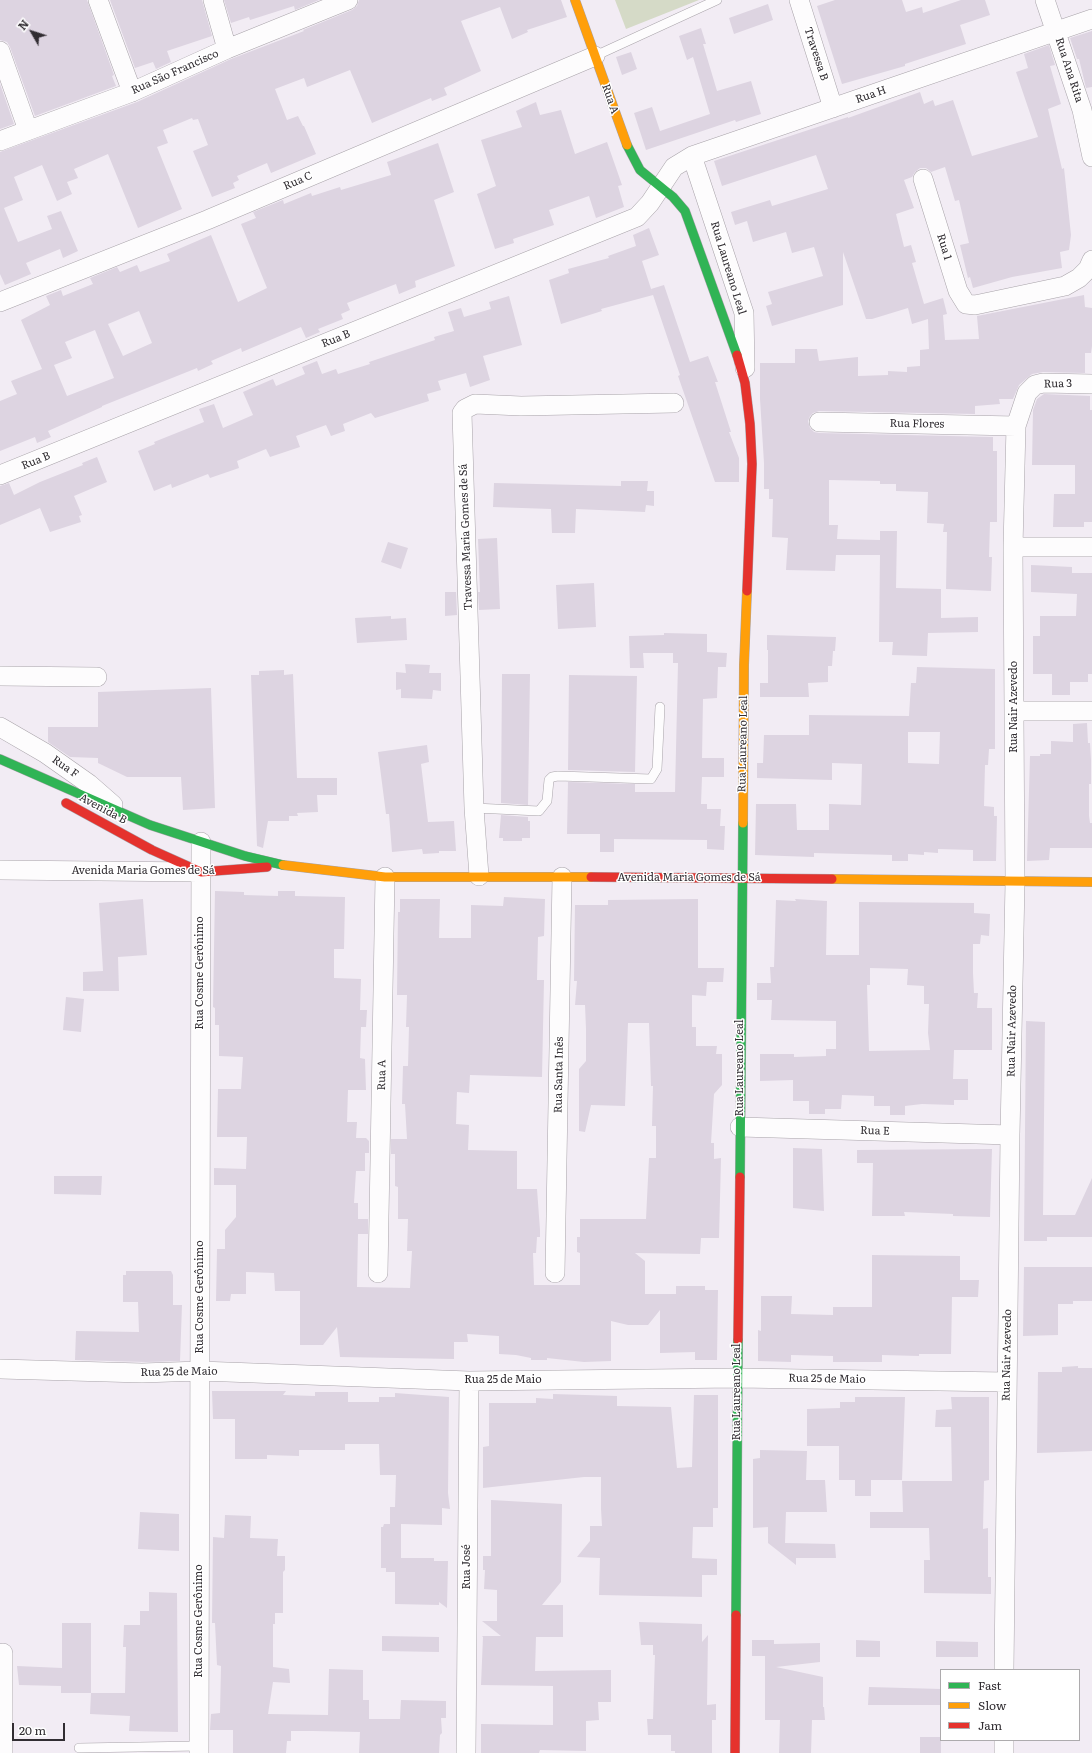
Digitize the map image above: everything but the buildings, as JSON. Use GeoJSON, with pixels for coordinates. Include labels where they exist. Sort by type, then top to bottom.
{"type":"FeatureCollection","features":[{"type":"Feature","properties":{"kind":"street"},"geometry":{"type":"LineString","coordinates":[[98,0],[132,92]]}},
{"type":"Feature","properties":{"kind":"street"},"geometry":{"type":"LineString","coordinates":[[213,0],[227,49]]}},
{"type":"Feature","properties":{"kind":"street","name":"Rua A"},"geometry":{"type":"LineString","coordinates":[[576,0],[629,152],[640,170],[661,187]]}},
{"type":"Feature","properties":{"kind":"street","name":"Travessa B"},"geometry":{"type":"LineString","coordinates":[[799,0],[833,108]]}},
{"type":"Feature","properties":{"kind":"street"},"geometry":{"type":"LineString","coordinates":[[1045,0],[1055,31]]}},
{"type":"Feature","properties":{"kind":"street","name":"Rua São Francisco"},"geometry":{"type":"LineString","coordinates":[[0,141],[132,92],[227,49],[339,2]]}},
{"type":"Feature","properties":{"kind":"street","name":"Rua H"},"geometry":{"type":"LineString","coordinates":[[661,187],[674,167],[692,156],[1092,19]]}},
{"type":"Feature","properties":{"kind":"street","name":"Rua Ana Rita"},"geometry":{"type":"LineString","coordinates":[[1055,31],[1082,110],[1092,157]]}},
{"type":"Feature","properties":{"kind":"street"},"geometry":{"type":"LineString","coordinates":[[0,51],[28,130]]}},
{"type":"Feature","properties":{"kind":"street","name":"Rua C"},"geometry":{"type":"LineString","coordinates":[[0,302],[207,220],[595,56]]}},
{"type":"Feature","properties":{"kind":"street","name":"Rua Laureano Leal"},"geometry":{"type":"LineString","coordinates":[[692,156],[744,312],[745,383],[750,424],[752,464],[744,665],[735,1753]]}},
{"type":"Feature","properties":{"kind":"street","name":"Rua 1"},"geometry":{"type":"LineString","coordinates":[[923,179],[958,291],[966,304],[975,304],[1065,286],[1079,278],[1088,269],[1092,260]]}},
{"type":"Feature","properties":{"kind":"street","name":"Rua Laureano Leal"},"geometry":{"type":"LineString","coordinates":[[661,187],[673,197],[685,211],[738,357],[745,383]]}},
{"type":"Feature","properties":{"kind":"street","name":"Rua B"},"geometry":{"type":"LineString","coordinates":[[0,475],[637,217],[650,203],[661,187]]}},
{"type":"Feature","properties":{"kind":"street","name":"Rua 3"},"geometry":{"type":"LineString","coordinates":[[1027,393],[1035,385],[1043,382],[1092,384]]}},
{"type":"Feature","properties":{"kind":"street","name":"Rua Nair Azevedo"},"geometry":{"type":"LineString","coordinates":[[1004,1669],[1010,1135],[1015,882],[1013,547],[1016,426],[1027,393]]}},
{"type":"Feature","properties":{"kind":"street","name":"Travessa Maria Gomes de Sá"},"geometry":{"type":"LineString","coordinates":[[479,876],[474,808],[462,413],[465,409],[475,404],[521,406],[674,403]]}},
{"type":"Feature","properties":{"kind":"street","name":"Rua Flores"},"geometry":{"type":"LineString","coordinates":[[819,422],[1016,426]]}},
{"type":"Feature","properties":{"kind":"street"},"geometry":{"type":"LineString","coordinates":[[1013,547],[1092,546]]}},
{"type":"Feature","properties":{"kind":"street"},"geometry":{"type":"LineString","coordinates":[[0,676],[97,677]]}},
{"type":"Feature","properties":{"kind":"street"},"geometry":{"type":"LineString","coordinates":[[1014,711],[1092,712]]}},
{"type":"Feature","properties":{"kind":"street","name":"Rua F"},"geometry":{"type":"LineString","coordinates":[[0,727],[45,754],[89,784],[124,815]]}},
{"type":"Feature","properties":{"kind":"street","name":"Avenida B"},"geometry":{"type":"LineString","coordinates":[[0,759],[124,815],[201,842]]}},
{"type":"Feature","properties":{"kind":"street","name":"Avenida B"},"geometry":{"type":"LineString","coordinates":[[0,759],[15,776],[22,779]]}},
{"type":"Feature","properties":{"kind":"street","name":"Avenida B"},"geometry":{"type":"LineString","coordinates":[[55,797],[152,850],[201,872]]}},
{"type":"Feature","properties":{"kind":"street","name":"Avenida Maria Gomes de Sá"},"geometry":{"type":"LineString","coordinates":[[201,842],[286,866],[386,877],[479,876],[1092,882]]}},
{"type":"Feature","properties":{"kind":"street","name":"Rua Cosme Gerônimo"},"geometry":{"type":"LineString","coordinates":[[199,1749],[201,842]]}},
{"type":"Feature","properties":{"kind":"street","name":"Avenida Maria Gomes de Sá"},"geometry":{"type":"LineString","coordinates":[[0,870],[201,872],[286,866]]}},
{"type":"Feature","properties":{"kind":"street","name":"Rua A"},"geometry":{"type":"LineString","coordinates":[[378,1273],[386,877]]}},
{"type":"Feature","properties":{"kind":"street","name":"Rua Santa Inês"},"geometry":{"type":"LineString","coordinates":[[555,1273],[562,877]]}},
{"type":"Feature","properties":{"kind":"street","name":"Rua E"},"geometry":{"type":"LineString","coordinates":[[740,1127],[1010,1135]]}},
{"type":"Feature","properties":{"kind":"street","name":"Rua 25 de Maio"},"geometry":{"type":"LineString","coordinates":[[0,1369],[142,1373],[200,1371],[469,1381],[737,1378],[1007,1382]]}},
{"type":"Feature","properties":{"kind":"street","name":"Rua José"},"geometry":{"type":"LineString","coordinates":[[466,1753],[469,1381]]}},
{"type":"Feature","properties":{"kind":"street"},"geometry":{"type":"LineString","coordinates":[[3,1653],[1,1716],[3,1753]]}},
{"type":"Feature","properties":{"kind":"street"},"geometry":{"type":"LineString","coordinates":[[1004,1741],[1004,1753]]}},
{"type":"Feature","properties":{"kind":"lane"},"geometry":{"type":"LineString","coordinates":[[595,56],[717,0]]}},
{"type":"Feature","properties":{"kind":"lane"},"geometry":{"type":"LineString","coordinates":[[474,808],[539,811],[547,801],[549,780],[552,776],[651,779],[657,769],[660,707]]}},
{"type":"Feature","properties":{"kind":"lane"},"geometry":{"type":"LineString","coordinates":[[79,1748],[199,1749]]}},
{"type":"Feature","properties":{"kind":"green space"},"geometry":{"type":"Polygon","coordinates":[[[615,0],[699,0],[626,29],[615,0]]]}},
{"type":"Feature","properties":{"kind":"traffic: fast"},"geometry":{"type":"LineString","coordinates":[[627,145],[640,170],[673,197],[685,211],[737,355]]}},
{"type":"Feature","properties":{"kind":"traffic: fast"},"geometry":{"type":"LineString","coordinates":[[0,759],[150,825],[245,856],[283,865]]}},
{"type":"Feature","properties":{"kind":"traffic: fast"},"geometry":{"type":"LineString","coordinates":[[740,1177],[743,823]]}},
{"type":"Feature","properties":{"kind":"traffic: fast"},"geometry":{"type":"LineString","coordinates":[[736,1615],[738,1340]]}},
{"type":"Feature","properties":{"kind":"traffic: slow"},"geometry":{"type":"LineString","coordinates":[[575,0],[627,145]]}},
{"type":"Feature","properties":{"kind":"traffic: slow"},"geometry":{"type":"LineString","coordinates":[[743,823],[744,665],[747,591]]}},
{"type":"Feature","properties":{"kind":"traffic: slow"},"geometry":{"type":"LineString","coordinates":[[283,865],[385,877],[591,877]]}},
{"type":"Feature","properties":{"kind":"traffic: slow"},"geometry":{"type":"LineString","coordinates":[[832,879],[1092,882]]}},
{"type":"Feature","properties":{"kind":"traffic: jam"},"geometry":{"type":"LineString","coordinates":[[737,355],[745,383],[750,424],[752,464],[747,591]]}},
{"type":"Feature","properties":{"kind":"traffic: jam"},"geometry":{"type":"LineString","coordinates":[[66,803],[152,850],[201,872],[267,867]]}},
{"type":"Feature","properties":{"kind":"traffic: jam"},"geometry":{"type":"LineString","coordinates":[[591,877],[832,879]]}},
{"type":"Feature","properties":{"kind":"traffic: jam"},"geometry":{"type":"LineString","coordinates":[[738,1340],[740,1177]]}},
{"type":"Feature","properties":{"kind":"traffic: jam"},"geometry":{"type":"LineString","coordinates":[[735,1753],[736,1615]]}}]}
